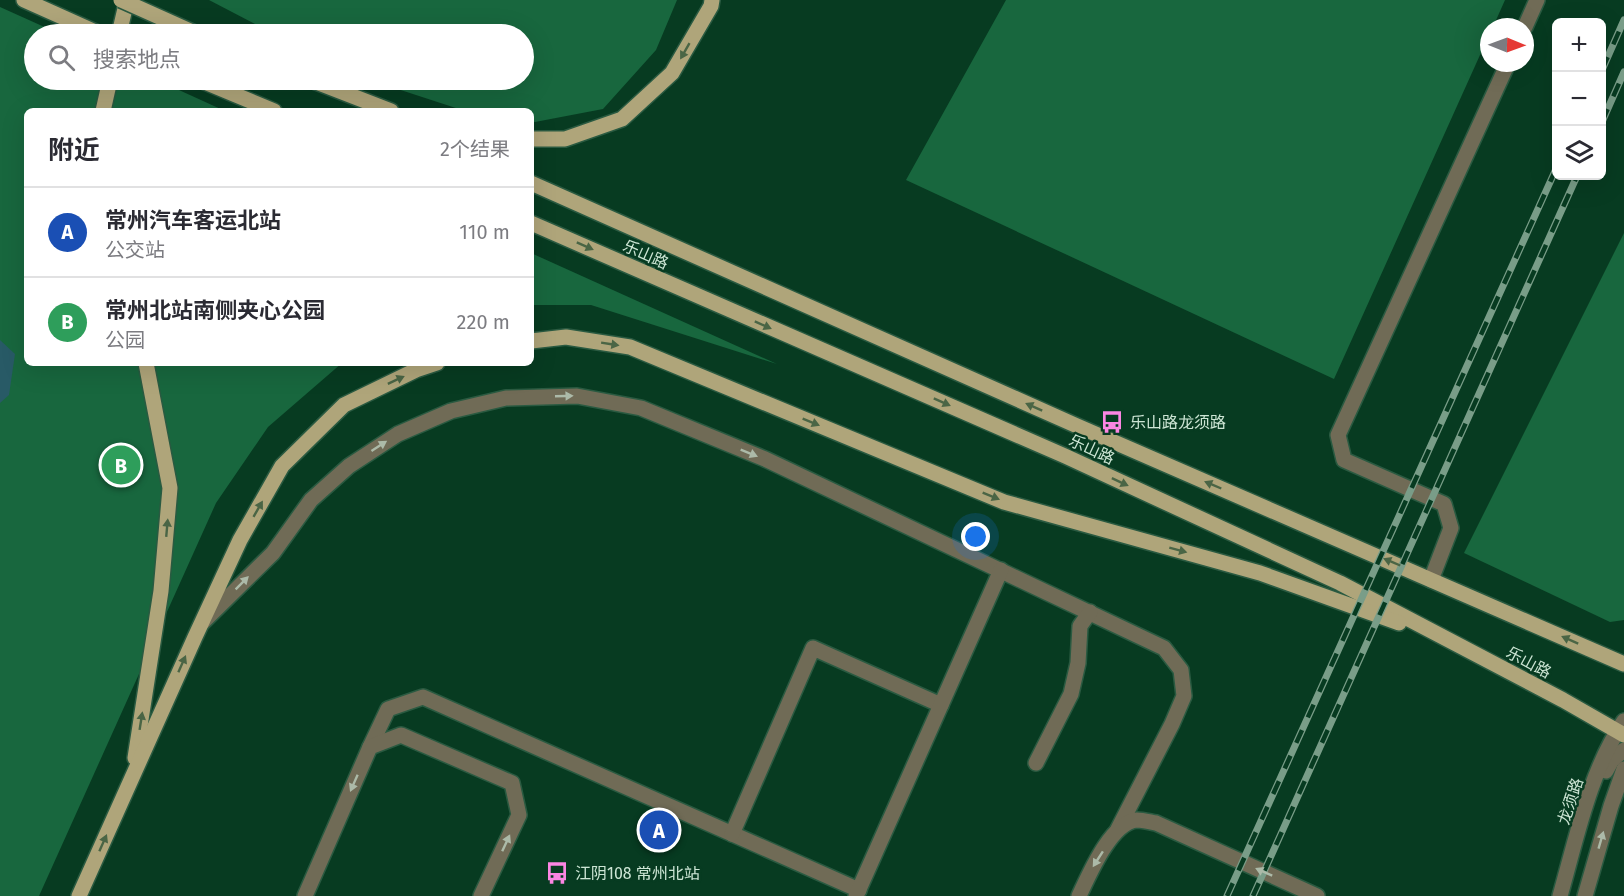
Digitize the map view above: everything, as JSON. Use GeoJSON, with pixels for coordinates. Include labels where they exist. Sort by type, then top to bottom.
{"type":"FeatureCollection","features":[{"type":"Feature","properties":{"kind":"main road"},"geometry":{"type":"LineString","coordinates":[[24,0],[78,24]]}},
{"type":"Feature","properties":{"kind":"main road"},"geometry":{"type":"LineString","coordinates":[[121,0],[175,24]]}},
{"type":"Feature","properties":{"kind":"main road"},"geometry":{"type":"LineString","coordinates":[[121,24],[127,0]]}},
{"type":"Feature","properties":{"kind":"main road"},"geometry":{"type":"LineString","coordinates":[[534,139],[565,139],[622,119],[672,73],[711,6],[712,0]]}},
{"type":"Feature","properties":{"kind":"main road"},"geometry":{"type":"LineString","coordinates":[[104,108],[108,90]]}},
{"type":"Feature","properties":{"kind":"main road"},"geometry":{"type":"LineString","coordinates":[[224,90],[267,108]]}},
{"type":"Feature","properties":{"kind":"main road"},"geometry":{"type":"LineString","coordinates":[[321,90],[362,108]]}},
{"type":"Feature","properties":{"kind":"main road"},"geometry":{"type":"LineString","coordinates":[[337,90],[383,108]]}},
{"type":"Feature","properties":{"kind":"main road","name":"乐山路"},"geometry":{"type":"LineString","coordinates":[[534,184],[1075,425],[1624,664]]}},
{"type":"Feature","properties":{"kind":"main road","name":"乐山路"},"geometry":{"type":"LineString","coordinates":[[534,224],[1075,461],[1340,583],[1622,729]]}},
{"type":"Feature","properties":{"kind":"main road"},"geometry":{"type":"LineString","coordinates":[[534,341],[566,337],[630,347],[1004,502],[1260,573],[1452,642]]}},
{"type":"Feature","properties":{"kind":"main road"},"geometry":{"type":"LineString","coordinates":[[131,779],[161,591],[170,488],[147,366]]}},
{"type":"Feature","properties":{"kind":"main road"},"geometry":{"type":"LineString","coordinates":[[79,896],[240,540],[282,466],[344,405],[428,366]]}},
{"type":"Feature","properties":{"kind":"street"},"geometry":{"type":"LineString","coordinates":[[1529,18],[1537,0]]}},
{"type":"Feature","properties":{"kind":"street"},"geometry":{"type":"LineString","coordinates":[[1431,580],[1451,528],[1444,504],[1344,460],[1338,435],[1504,72]]}},
{"type":"Feature","properties":{"kind":"street"},"geometry":{"type":"LineString","coordinates":[[201,624],[273,553],[310,501],[349,466],[398,434],[451,411],[506,398],[577,396],[641,408],[765,459],[1164,648],[1181,670],[1184,696],[1118,829],[1093,866],[1079,896]]}},
{"type":"Feature","properties":{"kind":"street"},"geometry":{"type":"LineString","coordinates":[[305,896],[388,709],[423,697],[732,834],[857,893],[1001,570]]}},
{"type":"Feature","properties":{"kind":"street"},"geometry":{"type":"LineString","coordinates":[[1036,763],[1071,694],[1078,663],[1080,626],[1090,612]]}},
{"type":"Feature","properties":{"kind":"street"},"geometry":{"type":"LineString","coordinates":[[732,834],[813,648],[941,705]]}},
{"type":"Feature","properties":{"kind":"street","name":"龙须路"},"geometry":{"type":"LineString","coordinates":[[1560,896],[1590,791],[1622,729]]}},
{"type":"Feature","properties":{"kind":"street"},"geometry":{"type":"LineString","coordinates":[[370,747],[401,735],[512,783],[519,815],[481,896]]}},
{"type":"Feature","properties":{"kind":"street"},"geometry":{"type":"LineString","coordinates":[[1584,810],[1612,760],[1624,750]]}},
{"type":"Feature","properties":{"kind":"street"},"geometry":{"type":"LineString","coordinates":[[1585,896],[1624,769]]}},
{"type":"Feature","properties":{"kind":"street"},"geometry":{"type":"LineString","coordinates":[[1118,829],[1136,820],[1156,823],[1317,896]]}},
{"type":"Feature","properties":{"kind":"green space"},"geometry":{"type":"Polygon","coordinates":[[[209,0],[677,0],[656,50],[603,109],[535,122],[534,108],[456,108],[401,90],[534,90],[534,24],[255,24],[209,0]]]}},
{"type":"Feature","properties":{"kind":"green space"},"geometry":{"type":"Polygon","coordinates":[[[1006,0],[1505,0],[1497,18],[1480,18],[1480,55],[1334,379],[906,180],[1006,0]]]}},
{"type":"Feature","properties":{"kind":"green space"},"geometry":{"type":"Polygon","coordinates":[[[0,7],[38,24],[24,24],[24,90],[179,90],[218,108],[24,108],[24,366],[339,366],[268,427],[216,503],[39,896],[0,896],[0,7]]]}},
{"type":"Feature","properties":{"kind":"green space"},"geometry":{"type":"Polygon","coordinates":[[[1624,233],[1624,620],[1610,622],[1464,553],[1624,233]]]}},
{"type":"Feature","properties":{"kind":"green space"},"geometry":{"type":"Polygon","coordinates":[[[534,254],[777,364],[591,305],[534,305],[534,254]]]}},
{"type":"Feature","properties":{"kind":"water"},"geometry":{"type":"Polygon","coordinates":[[[0,340],[15,354],[9,395],[0,403],[0,340]]]}},
{"type":"Feature","properties":{"kind":"railway"},"geometry":{"type":"LineString","coordinates":[[1606,61],[1624,20]]}},
{"type":"Feature","properties":{"kind":"railway"},"geometry":{"type":"LineString","coordinates":[[1606,113],[1624,72]]}},
{"type":"Feature","properties":{"kind":"railway"},"geometry":{"type":"LineString","coordinates":[[1227,896],[1552,178]]}},
{"type":"Feature","properties":{"kind":"railway"},"geometry":{"type":"LineString","coordinates":[[1253,896],[1575,180]]}},
{"type":"Feature","properties":{"kind":"place","name":"乐山路龙须路"},"geometry":{"type":"Point","coordinates":[1112,422]}},
{"type":"Feature","properties":{"kind":"place","name":"常州北站南侧夹心公园"},"geometry":{"type":"Point","coordinates":[121,465]}},
{"type":"Feature","properties":{"kind":"place","name":"常州汽车客运北站"},"geometry":{"type":"Point","coordinates":[659,830]}},
{"type":"Feature","properties":{"kind":"place","name":"江阴108 常州北站"},"geometry":{"type":"Point","coordinates":[557,873]}}]}
